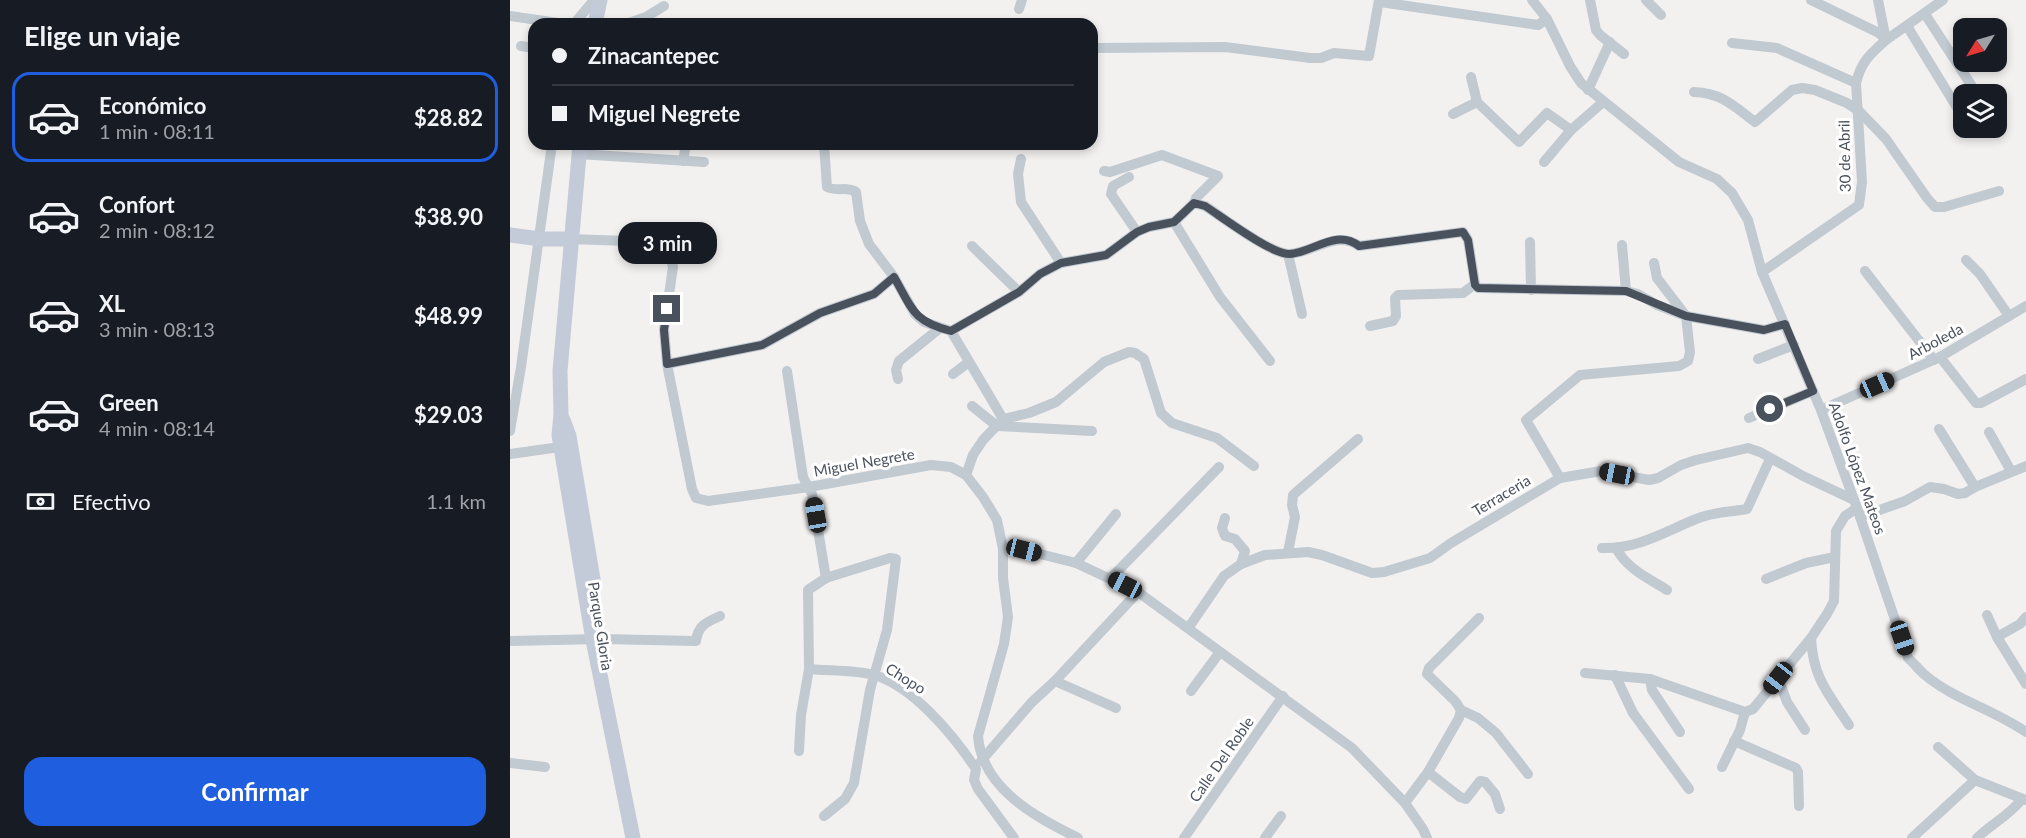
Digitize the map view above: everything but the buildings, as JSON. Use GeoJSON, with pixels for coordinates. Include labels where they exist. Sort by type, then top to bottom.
{"type":"FeatureCollection","features":[{"type":"Feature","properties":{"kind":"main road"},"geometry":{"type":"LineString","coordinates":[[596,18],[600,0]]}},
{"type":"Feature","properties":{"kind":"main road","name":"Parque Gloria"},"geometry":{"type":"LineString","coordinates":[[579,150],[560,371],[560,447],[580,530]]}},
{"type":"Feature","properties":{"kind":"main road"},"geometry":{"type":"LineString","coordinates":[[510,235],[540,239],[570,239]]}},
{"type":"Feature","properties":{"kind":"main road","name":"Parque Gloria"},"geometry":{"type":"LineString","coordinates":[[561,414],[569,436],[580,530],[597,639],[633,838]]}},
{"type":"Feature","properties":{"kind":"main road","name":"Parque Gloria"},"geometry":{"type":"LineString","coordinates":[[597,639],[642,838]]}},
{"type":"Feature","properties":{"kind":"street"},"geometry":{"type":"LineString","coordinates":[[579,18],[594,0]]}},
{"type":"Feature","properties":{"kind":"street","name":"Adolfo López Mateos"},"geometry":{"type":"LineString","coordinates":[[1532,0],[1547,20],[1570,66],[1588,90],[1627,118],[1679,162],[1717,179],[1732,193],[1748,220],[1762,272],[1821,410],[1908,658],[1926,676],[1945,688],[2024,728]]}},
{"type":"Feature","properties":{"kind":"street"},"geometry":{"type":"LineString","coordinates":[[1590,0],[1596,30],[1624,54]]}},
{"type":"Feature","properties":{"kind":"street"},"geometry":{"type":"LineString","coordinates":[[1646,0],[1661,15]]}},
{"type":"Feature","properties":{"kind":"street"},"geometry":{"type":"LineString","coordinates":[[1811,0],[1879,33],[1886,40]]}},
{"type":"Feature","properties":{"kind":"street"},"geometry":{"type":"LineString","coordinates":[[1878,0],[1886,40]]}},
{"type":"Feature","properties":{"kind":"street","name":"30 de Abril"},"geometry":{"type":"LineString","coordinates":[[1762,272],[1859,205],[1862,182],[1856,83],[1860,68],[1870,54],[1886,40],[1943,0]]}},
{"type":"Feature","properties":{"kind":"street"},"geometry":{"type":"LineString","coordinates":[[1098,48],[1225,47],[1321,58],[1334,53],[1369,56],[1380,1],[1538,25],[1547,20]]}},
{"type":"Feature","properties":{"kind":"street"},"geometry":{"type":"LineString","coordinates":[[643,18],[664,6]]}},
{"type":"Feature","properties":{"kind":"street"},"geometry":{"type":"LineString","coordinates":[[1925,14],[1970,84]]}},
{"type":"Feature","properties":{"kind":"street"},"geometry":{"type":"LineString","coordinates":[[510,16],[528,19]]}},
{"type":"Feature","properties":{"kind":"street"},"geometry":{"type":"LineString","coordinates":[[1907,26],[1953,101]]}},
{"type":"Feature","properties":{"kind":"street"},"geometry":{"type":"LineString","coordinates":[[1588,90],[1610,42]]}},
{"type":"Feature","properties":{"kind":"street"},"geometry":{"type":"LineString","coordinates":[[1732,43],[1777,48],[1856,83]]}},
{"type":"Feature","properties":{"kind":"street"},"geometry":{"type":"LineString","coordinates":[[521,46],[528,47]]}},
{"type":"Feature","properties":{"kind":"street"},"geometry":{"type":"LineString","coordinates":[[1471,77],[1477,102],[1519,142],[1546,112],[1571,130]]}},
{"type":"Feature","properties":{"kind":"street"},"geometry":{"type":"LineString","coordinates":[[1694,92],[1707,92],[1721,96],[1755,122],[1792,90],[1802,88],[1815,90],[1847,103],[1858,111],[1886,139],[1935,207],[1944,207],[1999,191]]}},
{"type":"Feature","properties":{"kind":"street"},"geometry":{"type":"LineString","coordinates":[[1454,114],[1477,102]]}},
{"type":"Feature","properties":{"kind":"street"},"geometry":{"type":"LineString","coordinates":[[1544,162],[1571,130],[1604,102]]}},
{"type":"Feature","properties":{"kind":"street"},"geometry":{"type":"LineString","coordinates":[[510,430],[515,366],[540,239],[551,150]]}},
{"type":"Feature","properties":{"kind":"street"},"geometry":{"type":"LineString","coordinates":[[588,150],[704,162]]}},
{"type":"Feature","properties":{"kind":"street"},"geometry":{"type":"LineString","coordinates":[[683,161],[685,150]]}},
{"type":"Feature","properties":{"kind":"street"},"geometry":{"type":"LineString","coordinates":[[824,150],[827,187],[856,192],[861,221],[869,244],[894,277],[915,314],[924,322],[945,330],[969,362],[1000,422]]}},
{"type":"Feature","properties":{"kind":"street"},"geometry":{"type":"LineString","coordinates":[[898,379],[896,370],[899,361],[945,330],[1019,292],[1040,274],[1061,263],[1106,255],[1137,232],[1174,222],[1218,176],[1162,155],[1110,172],[1104,171]]}},
{"type":"Feature","properties":{"kind":"street"},"geometry":{"type":"LineString","coordinates":[[1022,159],[1018,174],[1021,202],[1061,263]]}},
{"type":"Feature","properties":{"kind":"street"},"geometry":{"type":"LineString","coordinates":[[1129,177],[1113,186],[1111,194],[1137,232]]}},
{"type":"Feature","properties":{"kind":"street"},"geometry":{"type":"LineString","coordinates":[[1194,203],[1205,206],[1272,249],[1288,254],[1341,238],[1351,239],[1359,246],[1463,232],[1468,240],[1475,285],[1484,290],[1626,291],[1686,316],[1764,330],[1785,324]]}},
{"type":"Feature","properties":{"kind":"street"},"geometry":{"type":"LineString","coordinates":[[1174,222],[1220,297],[1270,361]]}},
{"type":"Feature","properties":{"kind":"street","name":"Miguel Negrete"},"geometry":{"type":"LineString","coordinates":[[570,239],[656,242],[668,248],[673,267],[664,330],[667,364],[692,489],[696,498],[708,501],[809,487],[931,465],[951,467],[966,475]]}},
{"type":"Feature","properties":{"kind":"street"},"geometry":{"type":"LineString","coordinates":[[1530,242],[1531,290]]}},
{"type":"Feature","properties":{"kind":"street"},"geometry":{"type":"LineString","coordinates":[[1622,245],[1626,291]]}},
{"type":"Feature","properties":{"kind":"street"},"geometry":{"type":"LineString","coordinates":[[972,246],[1019,292]]}},
{"type":"Feature","properties":{"kind":"street"},"geometry":{"type":"LineString","coordinates":[[1288,254],[1302,314]]}},
{"type":"Feature","properties":{"kind":"street"},"geometry":{"type":"LineString","coordinates":[[1966,260],[1980,274],[2009,316]]}},
{"type":"Feature","properties":{"kind":"street"},"geometry":{"type":"LineString","coordinates":[[1560,478],[1526,420],[1580,375],[1679,366],[1688,361],[1690,352],[1686,316],[1657,278],[1654,263]]}},
{"type":"Feature","properties":{"kind":"street"},"geometry":{"type":"LineString","coordinates":[[1865,271],[1976,403],[1981,403],[2026,379]]}},
{"type":"Feature","properties":{"kind":"street"},"geometry":{"type":"LineString","coordinates":[[667,364],[762,345],[820,313],[874,294],[894,277]]}},
{"type":"Feature","properties":{"kind":"street"},"geometry":{"type":"LineString","coordinates":[[1370,326],[1393,321],[1396,316],[1395,298],[1398,296],[1463,293],[1475,285]]}},
{"type":"Feature","properties":{"kind":"street","name":"Arboleda"},"geometry":{"type":"LineString","coordinates":[[1821,410],[1937,359],[2026,306]]}},
{"type":"Feature","properties":{"kind":"street"},"geometry":{"type":"LineString","coordinates":[[1758,358],[1794,345]]}},
{"type":"Feature","properties":{"kind":"street"},"geometry":{"type":"LineString","coordinates":[[1077,838],[1021,807],[992,776],[979,748],[978,736],[1004,644],[1008,617],[1003,578],[1004,549],[997,520],[966,475],[973,455],[1000,422],[1056,402],[1104,362],[1129,352],[1135,353],[1144,360],[1161,413],[1172,423],[1217,438],[1254,466]]}},
{"type":"Feature","properties":{"kind":"street"},"geometry":{"type":"LineString","coordinates":[[953,374],[969,362]]}},
{"type":"Feature","properties":{"kind":"street"},"geometry":{"type":"LineString","coordinates":[[787,371],[803,477],[812,494],[826,578]]}},
{"type":"Feature","properties":{"kind":"street"},"geometry":{"type":"LineString","coordinates":[[1749,418],[1813,391]]}},
{"type":"Feature","properties":{"kind":"street"},"geometry":{"type":"LineString","coordinates":[[972,406],[1000,422],[1092,431]]}},
{"type":"Feature","properties":{"kind":"street"},"geometry":{"type":"LineString","coordinates":[[1940,429],[1975,487]]}},
{"type":"Feature","properties":{"kind":"street"},"geometry":{"type":"LineString","coordinates":[[1989,432],[2011,471]]}},
{"type":"Feature","properties":{"kind":"street"},"geometry":{"type":"LineString","coordinates":[[1287,552],[1295,517],[1292,505],[1293,495],[1358,439]]}},
{"type":"Feature","properties":{"kind":"street"},"geometry":{"type":"LineString","coordinates":[[510,454],[560,447]]}},
{"type":"Feature","properties":{"kind":"street","name":"Terraceria"},"geometry":{"type":"LineString","coordinates":[[1189,627],[1224,576],[1241,564],[1266,555],[1287,552],[1322,555],[1372,573],[1383,572],[1430,558],[1560,478],[1601,471],[1649,480],[1696,460],[1748,448],[1760,452],[1826,488],[1857,508]]}},
{"type":"Feature","properties":{"kind":"street"},"geometry":{"type":"LineString","coordinates":[[1602,548],[1616,548],[1645,542],[1698,518],[1747,510],[1770,459]]}},
{"type":"Feature","properties":{"kind":"street"},"geometry":{"type":"LineString","coordinates":[[1585,673],[1650,679],[1745,712],[1753,710],[1810,638],[1834,601],[1836,531],[1845,516],[1857,508],[1905,501],[1930,487],[1958,494],[2026,466]]}},
{"type":"Feature","properties":{"kind":"street"},"geometry":{"type":"LineString","coordinates":[[1111,578],[1219,467]]}},
{"type":"Feature","properties":{"kind":"street"},"geometry":{"type":"LineString","coordinates":[[1076,563],[1116,514]]}},
{"type":"Feature","properties":{"kind":"street"},"geometry":{"type":"LineString","coordinates":[[1225,518],[1222,528],[1224,536],[1235,539],[1245,551],[1241,564]]}},
{"type":"Feature","properties":{"kind":"street"},"geometry":{"type":"LineString","coordinates":[[1616,548],[1631,568],[1667,590]]}},
{"type":"Feature","properties":{"kind":"street"},"geometry":{"type":"LineString","coordinates":[[1004,549],[1024,550],[1076,563],[1138,592],[1352,748],[1406,803],[1423,829],[1426,838]]}},
{"type":"Feature","properties":{"kind":"street"},"geometry":{"type":"LineString","coordinates":[[1766,579],[1806,563],[1835,556]]}},
{"type":"Feature","properties":{"kind":"street"},"geometry":{"type":"LineString","coordinates":[[799,751],[801,715],[809,669],[808,590],[826,578],[890,558],[896,559],[887,630],[874,675],[854,783],[845,799],[824,816]]}},
{"type":"Feature","properties":{"kind":"street"},"geometry":{"type":"LineString","coordinates":[[976,769],[983,757],[1032,702],[1055,681],[1138,592]]}},
{"type":"Feature","properties":{"kind":"street"},"geometry":{"type":"LineString","coordinates":[[1987,615],[1997,637],[2026,684]]}},
{"type":"Feature","properties":{"kind":"street"},"geometry":{"type":"LineString","coordinates":[[510,641],[597,639],[696,641],[703,623],[720,616]]}},
{"type":"Feature","properties":{"kind":"street"},"geometry":{"type":"LineString","coordinates":[[1997,637],[2020,624],[2026,617]]}},
{"type":"Feature","properties":{"kind":"street"},"geometry":{"type":"LineString","coordinates":[[1479,618],[1429,668],[1427,674],[1455,701],[1461,710],[1478,718],[1496,733],[1528,774]]}},
{"type":"Feature","properties":{"kind":"street"},"geometry":{"type":"LineString","coordinates":[[1810,638],[1812,660],[1817,675],[1848,725]]}},
{"type":"Feature","properties":{"kind":"street"},"geometry":{"type":"LineString","coordinates":[[1191,692],[1220,652]]}},
{"type":"Feature","properties":{"kind":"street","name":"Chopo"},"geometry":{"type":"LineString","coordinates":[[809,669],[874,675],[893,684],[941,722],[976,769],[974,780],[978,789],[1014,838]]}},
{"type":"Feature","properties":{"kind":"street"},"geometry":{"type":"LineString","coordinates":[[1615,675],[1633,712],[1689,789]]}},
{"type":"Feature","properties":{"kind":"street"},"geometry":{"type":"LineString","coordinates":[[1778,678],[1787,702],[1805,730]]}},
{"type":"Feature","properties":{"kind":"street"},"geometry":{"type":"LineString","coordinates":[[1650,679],[1652,690],[1680,732]]}},
{"type":"Feature","properties":{"kind":"street"},"geometry":{"type":"LineString","coordinates":[[1055,681],[1116,708]]}},
{"type":"Feature","properties":{"kind":"street","name":"Calle Del Roble"},"geometry":{"type":"LineString","coordinates":[[1184,838],[1283,696]]}},
{"type":"Feature","properties":{"kind":"street"},"geometry":{"type":"LineString","coordinates":[[1406,803],[1428,772],[1459,718],[1461,710]]}},
{"type":"Feature","properties":{"kind":"street"},"geometry":{"type":"LineString","coordinates":[[1722,767],[1740,730],[1745,712]]}},
{"type":"Feature","properties":{"kind":"street"},"geometry":{"type":"LineString","coordinates":[[1734,741],[1796,768],[1799,806]]}},
{"type":"Feature","properties":{"kind":"street"},"geometry":{"type":"LineString","coordinates":[[1938,747],[1975,780],[2024,799],[1977,838]]}},
{"type":"Feature","properties":{"kind":"street"},"geometry":{"type":"LineString","coordinates":[[510,763],[545,766]]}},
{"type":"Feature","properties":{"kind":"street"},"geometry":{"type":"LineString","coordinates":[[1428,772],[1460,797],[1466,799],[1480,781],[1485,782],[1495,794],[1500,809]]}},
{"type":"Feature","properties":{"kind":"street"},"geometry":{"type":"LineString","coordinates":[[1911,838],[1975,780]]}},
{"type":"Feature","properties":{"kind":"street"},"geometry":{"type":"LineString","coordinates":[[1265,838],[1281,816]]}},
{"type":"Feature","properties":{"kind":"route"},"geometry":{"type":"LineString","coordinates":[[667,309],[664,330],[667,364],[762,345],[820,313],[874,294],[894,277],[915,314],[924,322],[951,331],[1019,292],[1040,274],[1061,263],[1106,255],[1137,232],[1174,222],[1194,203],[1205,206],[1272,249],[1288,254],[1341,238],[1351,239],[1359,246],[1463,232],[1468,240],[1475,285],[1484,290],[1626,291],[1638,294],[1657,305],[1686,316],[1764,330],[1785,324],[1813,391],[1770,409]]}}]}
